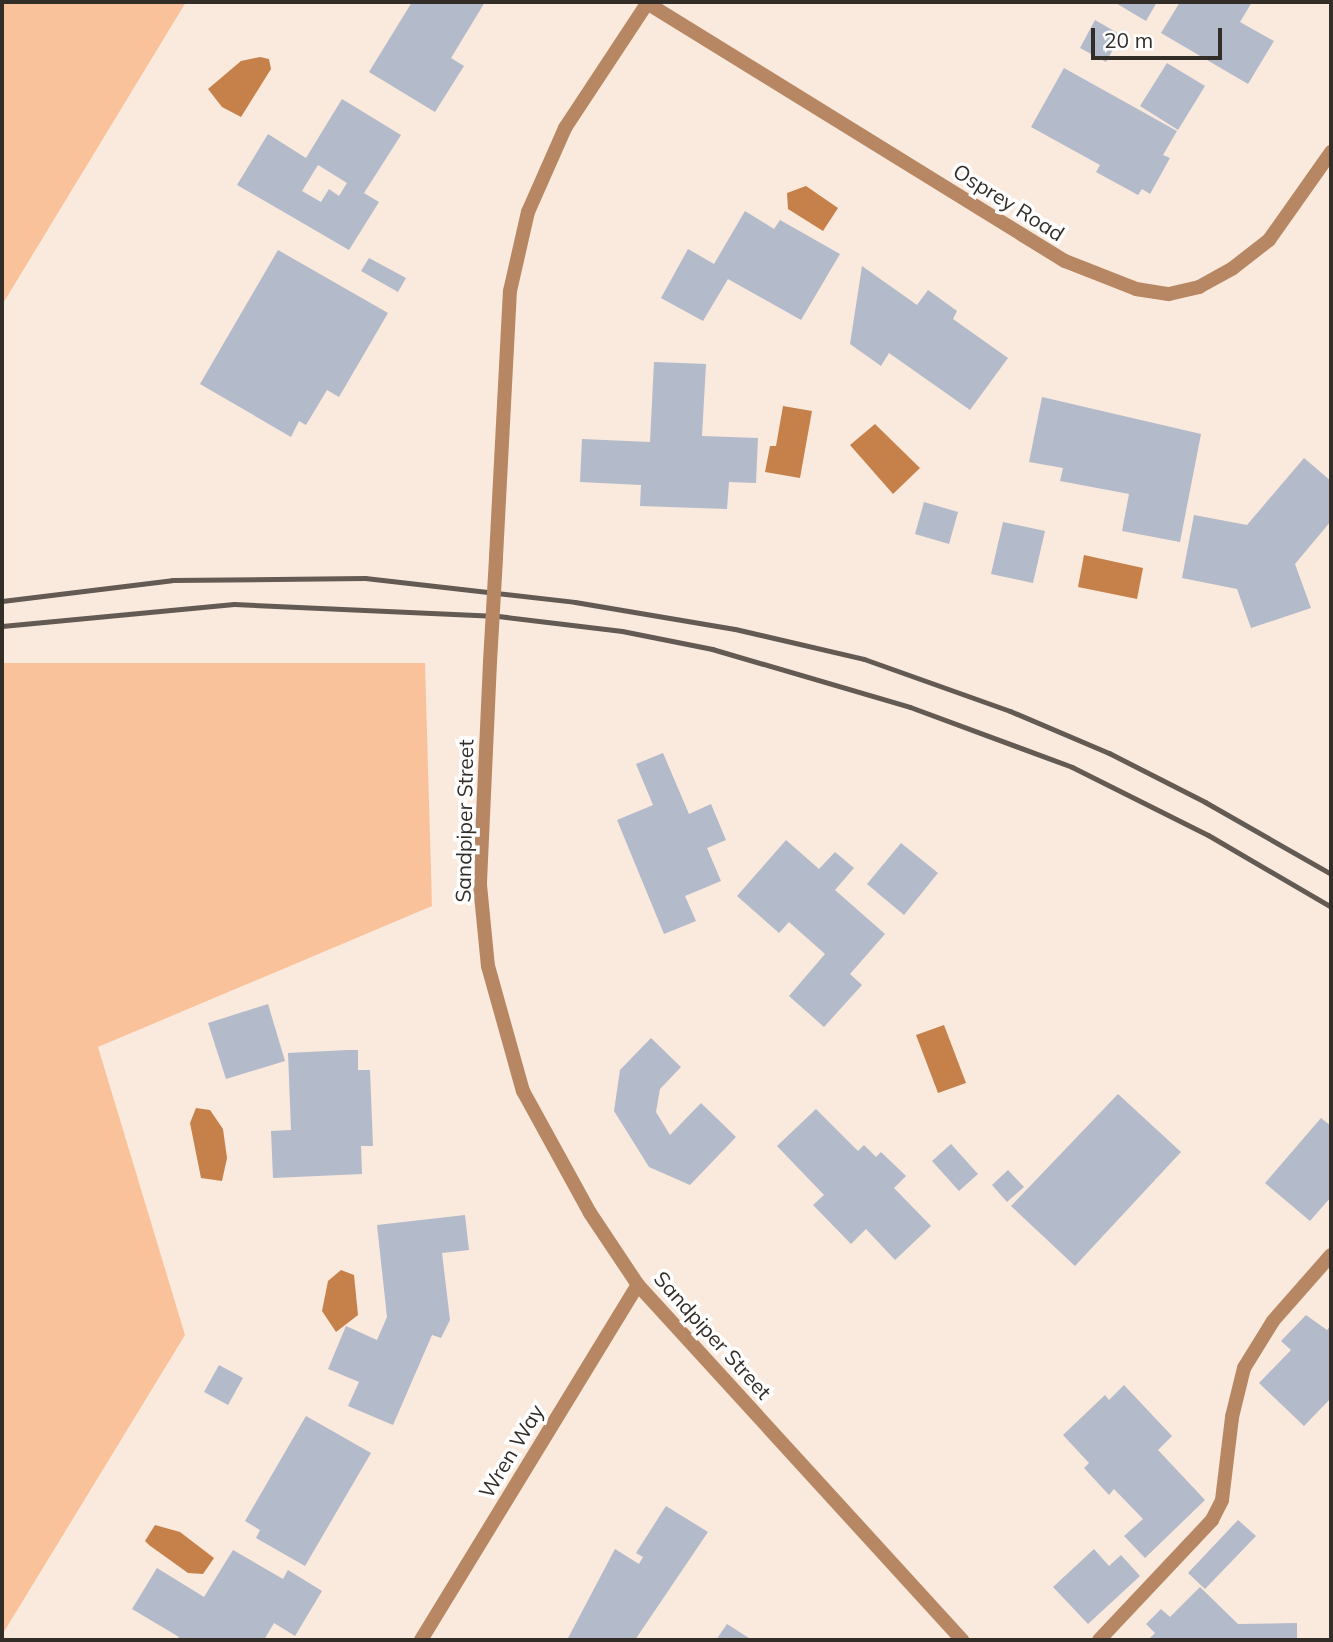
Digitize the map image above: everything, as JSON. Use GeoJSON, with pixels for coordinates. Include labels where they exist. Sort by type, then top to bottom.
{"type":"FeatureCollection","features":[{"type":"Feature","properties":{"kind":"street","name":"Osprey Road"},"geometry":{"type":"LineString","coordinates":[[647,3],[1065,261],[1136,289],[1169,294],[1199,287],[1233,268],[1269,240],[1331,152]]}},
{"type":"Feature","properties":{"kind":"street","name":"Sandpiper Street"},"geometry":{"type":"LineString","coordinates":[[647,3],[565,128],[528,212],[510,291],[480,885],[488,966],[502,1027],[523,1091],[548,1141],[638,1285],[962,1640]]}},
{"type":"Feature","properties":{"kind":"street"},"geometry":{"type":"LineString","coordinates":[[1100,1640],[1212,1520],[1222,1500],[1232,1417],[1244,1368],[1273,1321],[1331,1255]]}},
{"type":"Feature","properties":{"kind":"street","name":"Wren Way"},"geometry":{"type":"LineString","coordinates":[[421,1640],[638,1285]]}},
{"type":"Feature","properties":{"kind":"shaded area"},"geometry":{"type":"Polygon","coordinates":[[[2,2],[186,2],[2,305],[2,2]]]}},
{"type":"Feature","properties":{"kind":"shaded area"},"geometry":{"type":"Polygon","coordinates":[[[260,57],[269,59],[271,69],[241,117],[222,107],[208,89],[241,61],[260,57]]]}},
{"type":"Feature","properties":{"kind":"shaded area"},"geometry":{"type":"Polygon","coordinates":[[[806,186],[838,208],[823,231],[788,209],[787,193],[806,186]]]}},
{"type":"Feature","properties":{"kind":"shaded area"},"geometry":{"type":"Polygon","coordinates":[[[783,406],[812,411],[800,478],[765,472],[770,446],[776,446],[783,406]]]}},
{"type":"Feature","properties":{"kind":"shaded area"},"geometry":{"type":"Polygon","coordinates":[[[875,424],[920,468],[893,494],[850,445],[875,424]]]}},
{"type":"Feature","properties":{"kind":"shaded area"},"geometry":{"type":"Polygon","coordinates":[[[1084,555],[1143,568],[1137,599],[1078,587],[1084,555]]]}},
{"type":"Feature","properties":{"kind":"shaded area"},"geometry":{"type":"Polygon","coordinates":[[[2,663],[425,663],[432,906],[98,1047],[185,1335],[2,1635],[2,663]]]}},
{"type":"Feature","properties":{"kind":"shaded area"},"geometry":{"type":"Polygon","coordinates":[[[944,1025],[966,1083],[938,1093],[916,1035],[944,1025]]]}},
{"type":"Feature","properties":{"kind":"shaded area"},"geometry":{"type":"Polygon","coordinates":[[[196,1108],[210,1110],[223,1129],[227,1158],[222,1181],[201,1178],[190,1123],[196,1108]]]}},
{"type":"Feature","properties":{"kind":"shaded area"},"geometry":{"type":"Polygon","coordinates":[[[341,1270],[354,1275],[358,1315],[336,1332],[322,1311],[328,1281],[341,1270]]]}},
{"type":"Feature","properties":{"kind":"shaded area"},"geometry":{"type":"Polygon","coordinates":[[[155,1525],[180,1532],[214,1558],[203,1574],[188,1573],[145,1541],[155,1525]]]}},
{"type":"Feature","properties":{"kind":"building"},"geometry":{"type":"Polygon","coordinates":[[[412,2],[485,2],[451,58],[464,66],[435,112],[369,72],[412,2]]]}},
{"type":"Feature","properties":{"kind":"building"},"geometry":{"type":"Polygon","coordinates":[[[1114,2],[1157,2],[1146,21],[1114,2]]]}},
{"type":"Feature","properties":{"kind":"building"},"geometry":{"type":"Polygon","coordinates":[[[1180,2],[1252,2],[1240,22],[1274,41],[1248,84],[1161,33],[1180,2]]]}},
{"type":"Feature","properties":{"kind":"building"},"geometry":{"type":"Polygon","coordinates":[[[1095,20],[1121,35],[1106,62],[1080,48],[1095,20]]]}},
{"type":"Feature","properties":{"kind":"building"},"geometry":{"type":"Polygon","coordinates":[[[1167,63],[1205,86],[1178,130],[1140,106],[1167,63]]]}},
{"type":"Feature","properties":{"kind":"building"},"geometry":{"type":"Polygon","coordinates":[[[1064,68],[1177,131],[1163,155],[1170,158],[1150,194],[1142,189],[1138,195],[1096,172],[1100,165],[1031,127],[1064,68]]]}},
{"type":"Feature","properties":{"kind":"building"},"geometry":{"type":"Polygon","coordinates":[[[342,99],[401,135],[364,193],[379,202],[349,250],[237,185],[268,134],[306,158],[342,99]],[[318,165],[302,191],[321,202],[329,189],[339,196],[347,183],[318,165]]]}},
{"type":"Feature","properties":{"kind":"building"},"geometry":{"type":"Polygon","coordinates":[[[745,211],[774,229],[780,220],[840,254],[801,320],[728,279],[703,321],[661,298],[688,249],[714,264],[745,211]]]}},
{"type":"Feature","properties":{"kind":"building"},"geometry":{"type":"Polygon","coordinates":[[[278,250],[388,313],[339,397],[327,390],[306,425],[299,421],[291,437],[200,384],[278,250]]]}},
{"type":"Feature","properties":{"kind":"building"},"geometry":{"type":"Polygon","coordinates":[[[369,258],[406,278],[398,292],[361,271],[369,258]]]}},
{"type":"Feature","properties":{"kind":"building"},"geometry":{"type":"Polygon","coordinates":[[[862,266],[917,305],[928,290],[957,311],[953,319],[1008,358],[970,410],[889,353],[881,366],[850,344],[862,266]]]}},
{"type":"Feature","properties":{"kind":"building"},"geometry":{"type":"Polygon","coordinates":[[[654,362],[706,364],[702,436],[758,438],[756,483],[729,482],[727,509],[640,506],[641,485],[580,482],[582,439],[650,442],[654,362]]]}},
{"type":"Feature","properties":{"kind":"building"},"geometry":{"type":"Polygon","coordinates":[[[1042,397],[1201,434],[1180,542],[1122,531],[1129,494],[1060,481],[1063,468],[1029,462],[1042,397]]]}},
{"type":"Feature","properties":{"kind":"building"},"geometry":{"type":"Polygon","coordinates":[[[1304,458],[1331,481],[1331,521],[1295,564],[1311,608],[1251,628],[1237,589],[1182,578],[1194,515],[1247,525],[1304,458]]]}},
{"type":"Feature","properties":{"kind":"building"},"geometry":{"type":"Polygon","coordinates":[[[924,502],[958,512],[949,544],[915,534],[924,502]]]}},
{"type":"Feature","properties":{"kind":"building"},"geometry":{"type":"Polygon","coordinates":[[[1003,522],[1045,531],[1033,583],[991,574],[1003,522]]]}},
{"type":"Feature","properties":{"kind":"building"},"geometry":{"type":"Polygon","coordinates":[[[663,753],[689,814],[711,804],[726,840],[707,848],[721,881],[685,896],[696,921],[664,934],[617,820],[653,805],[636,764],[663,753]]]}},
{"type":"Feature","properties":{"kind":"building"},"geometry":{"type":"Polygon","coordinates":[[[786,840],[819,869],[835,852],[854,868],[835,890],[885,934],[850,974],[862,985],[824,1027],[789,996],[825,954],[789,922],[779,933],[737,896],[786,840]]]}},
{"type":"Feature","properties":{"kind":"building"},"geometry":{"type":"Polygon","coordinates":[[[901,843],[938,873],[904,915],[867,884],[901,843]]]}},
{"type":"Feature","properties":{"kind":"building"},"geometry":{"type":"Polygon","coordinates":[[[268,1004],[285,1061],[226,1079],[208,1023],[268,1004]]]}},
{"type":"Feature","properties":{"kind":"building"},"geometry":{"type":"Polygon","coordinates":[[[651,1038],[681,1067],[660,1089],[656,1112],[670,1135],[701,1103],[736,1137],[690,1185],[649,1167],[614,1111],[620,1070],[651,1038]]]}},
{"type":"Feature","properties":{"kind":"building"},"geometry":{"type":"Polygon","coordinates":[[[358,1050],[358,1070],[370,1070],[373,1146],[361,1146],[362,1174],[273,1178],[271,1131],[291,1130],[288,1053],[358,1050]]]}},
{"type":"Feature","properties":{"kind":"building"},"geometry":{"type":"Polygon","coordinates":[[[1118,1094],[1181,1152],[1075,1266],[1011,1206],[1118,1094]]]}},
{"type":"Feature","properties":{"kind":"building"},"geometry":{"type":"Polygon","coordinates":[[[816,1109],[858,1151],[864,1145],[876,1157],[881,1152],[906,1176],[894,1188],[931,1226],[895,1260],[866,1229],[851,1244],[813,1205],[824,1195],[777,1146],[816,1109]]]}},
{"type":"Feature","properties":{"kind":"building"},"geometry":{"type":"Polygon","coordinates":[[[1321,1118],[1331,1126],[1331,1197],[1310,1221],[1265,1183],[1321,1118]]]}},
{"type":"Feature","properties":{"kind":"building"},"geometry":{"type":"Polygon","coordinates":[[[951,1144],[978,1174],[959,1191],[932,1161],[951,1144]]]}},
{"type":"Feature","properties":{"kind":"building"},"geometry":{"type":"Polygon","coordinates":[[[1008,1170],[1024,1187],[1007,1202],[992,1185],[1008,1170]]]}},
{"type":"Feature","properties":{"kind":"building"},"geometry":{"type":"Polygon","coordinates":[[[465,1215],[469,1250],[442,1253],[450,1320],[441,1338],[432,1335],[393,1425],[348,1406],[359,1382],[328,1369],[346,1326],[377,1340],[387,1317],[377,1225],[465,1215]]]}},
{"type":"Feature","properties":{"kind":"building"},"geometry":{"type":"Polygon","coordinates":[[[1306,1315],[1327,1330],[1331,1325],[1331,1398],[1304,1426],[1259,1383],[1291,1350],[1281,1341],[1306,1315]]]}},
{"type":"Feature","properties":{"kind":"building"},"geometry":{"type":"Polygon","coordinates":[[[219,1365],[243,1378],[228,1405],[204,1392],[219,1365]]]}},
{"type":"Feature","properties":{"kind":"building"},"geometry":{"type":"Polygon","coordinates":[[[1124,1385],[1172,1436],[1158,1450],[1205,1500],[1145,1558],[1124,1536],[1143,1519],[1114,1489],[1109,1495],[1084,1468],[1089,1463],[1063,1435],[1105,1395],[1109,1400],[1124,1385]]]}},
{"type":"Feature","properties":{"kind":"building"},"geometry":{"type":"Polygon","coordinates":[[[306,1416],[371,1453],[305,1566],[256,1538],[260,1530],[245,1521],[306,1416]]]}},
{"type":"Feature","properties":{"kind":"building"},"geometry":{"type":"Polygon","coordinates":[[[666,1506],[708,1532],[635,1640],[567,1640],[615,1549],[639,1564],[643,1557],[636,1553],[666,1506]]]}},
{"type":"Feature","properties":{"kind":"building"},"geometry":{"type":"Polygon","coordinates":[[[1238,1520],[1256,1536],[1205,1589],[1188,1573],[1238,1520]]]}},
{"type":"Feature","properties":{"kind":"building"},"geometry":{"type":"Polygon","coordinates":[[[1094,1549],[1109,1566],[1121,1555],[1140,1576],[1088,1624],[1053,1587],[1094,1549]]]}},
{"type":"Feature","properties":{"kind":"building"},"geometry":{"type":"Polygon","coordinates":[[[233,1550],[283,1579],[288,1570],[322,1591],[295,1636],[274,1623],[264,1640],[177,1640],[179,1637],[132,1609],[157,1568],[204,1597],[233,1550]]]}},
{"type":"Feature","properties":{"kind":"building"},"geometry":{"type":"Polygon","coordinates":[[[1200,1587],[1238,1624],[1297,1623],[1297,1640],[1148,1640],[1155,1633],[1146,1624],[1161,1609],[1170,1617],[1200,1587]]]}},
{"type":"Feature","properties":{"kind":"building"},"geometry":{"type":"Polygon","coordinates":[[[727,1624],[752,1640],[716,1640],[727,1624]]]}},
{"type":"Feature","properties":{"kind":"railway"},"geometry":{"type":"LineString","coordinates":[[2,601],[172,580],[365,578],[575,602],[735,629],[864,659],[1010,711],[1109,753],[1205,802],[1331,874]]}},
{"type":"Feature","properties":{"kind":"railway"},"geometry":{"type":"LineString","coordinates":[[2,626],[234,604],[498,616],[622,631],[712,649],[910,707],[1072,767],[1208,835],[1331,907]]}}]}
